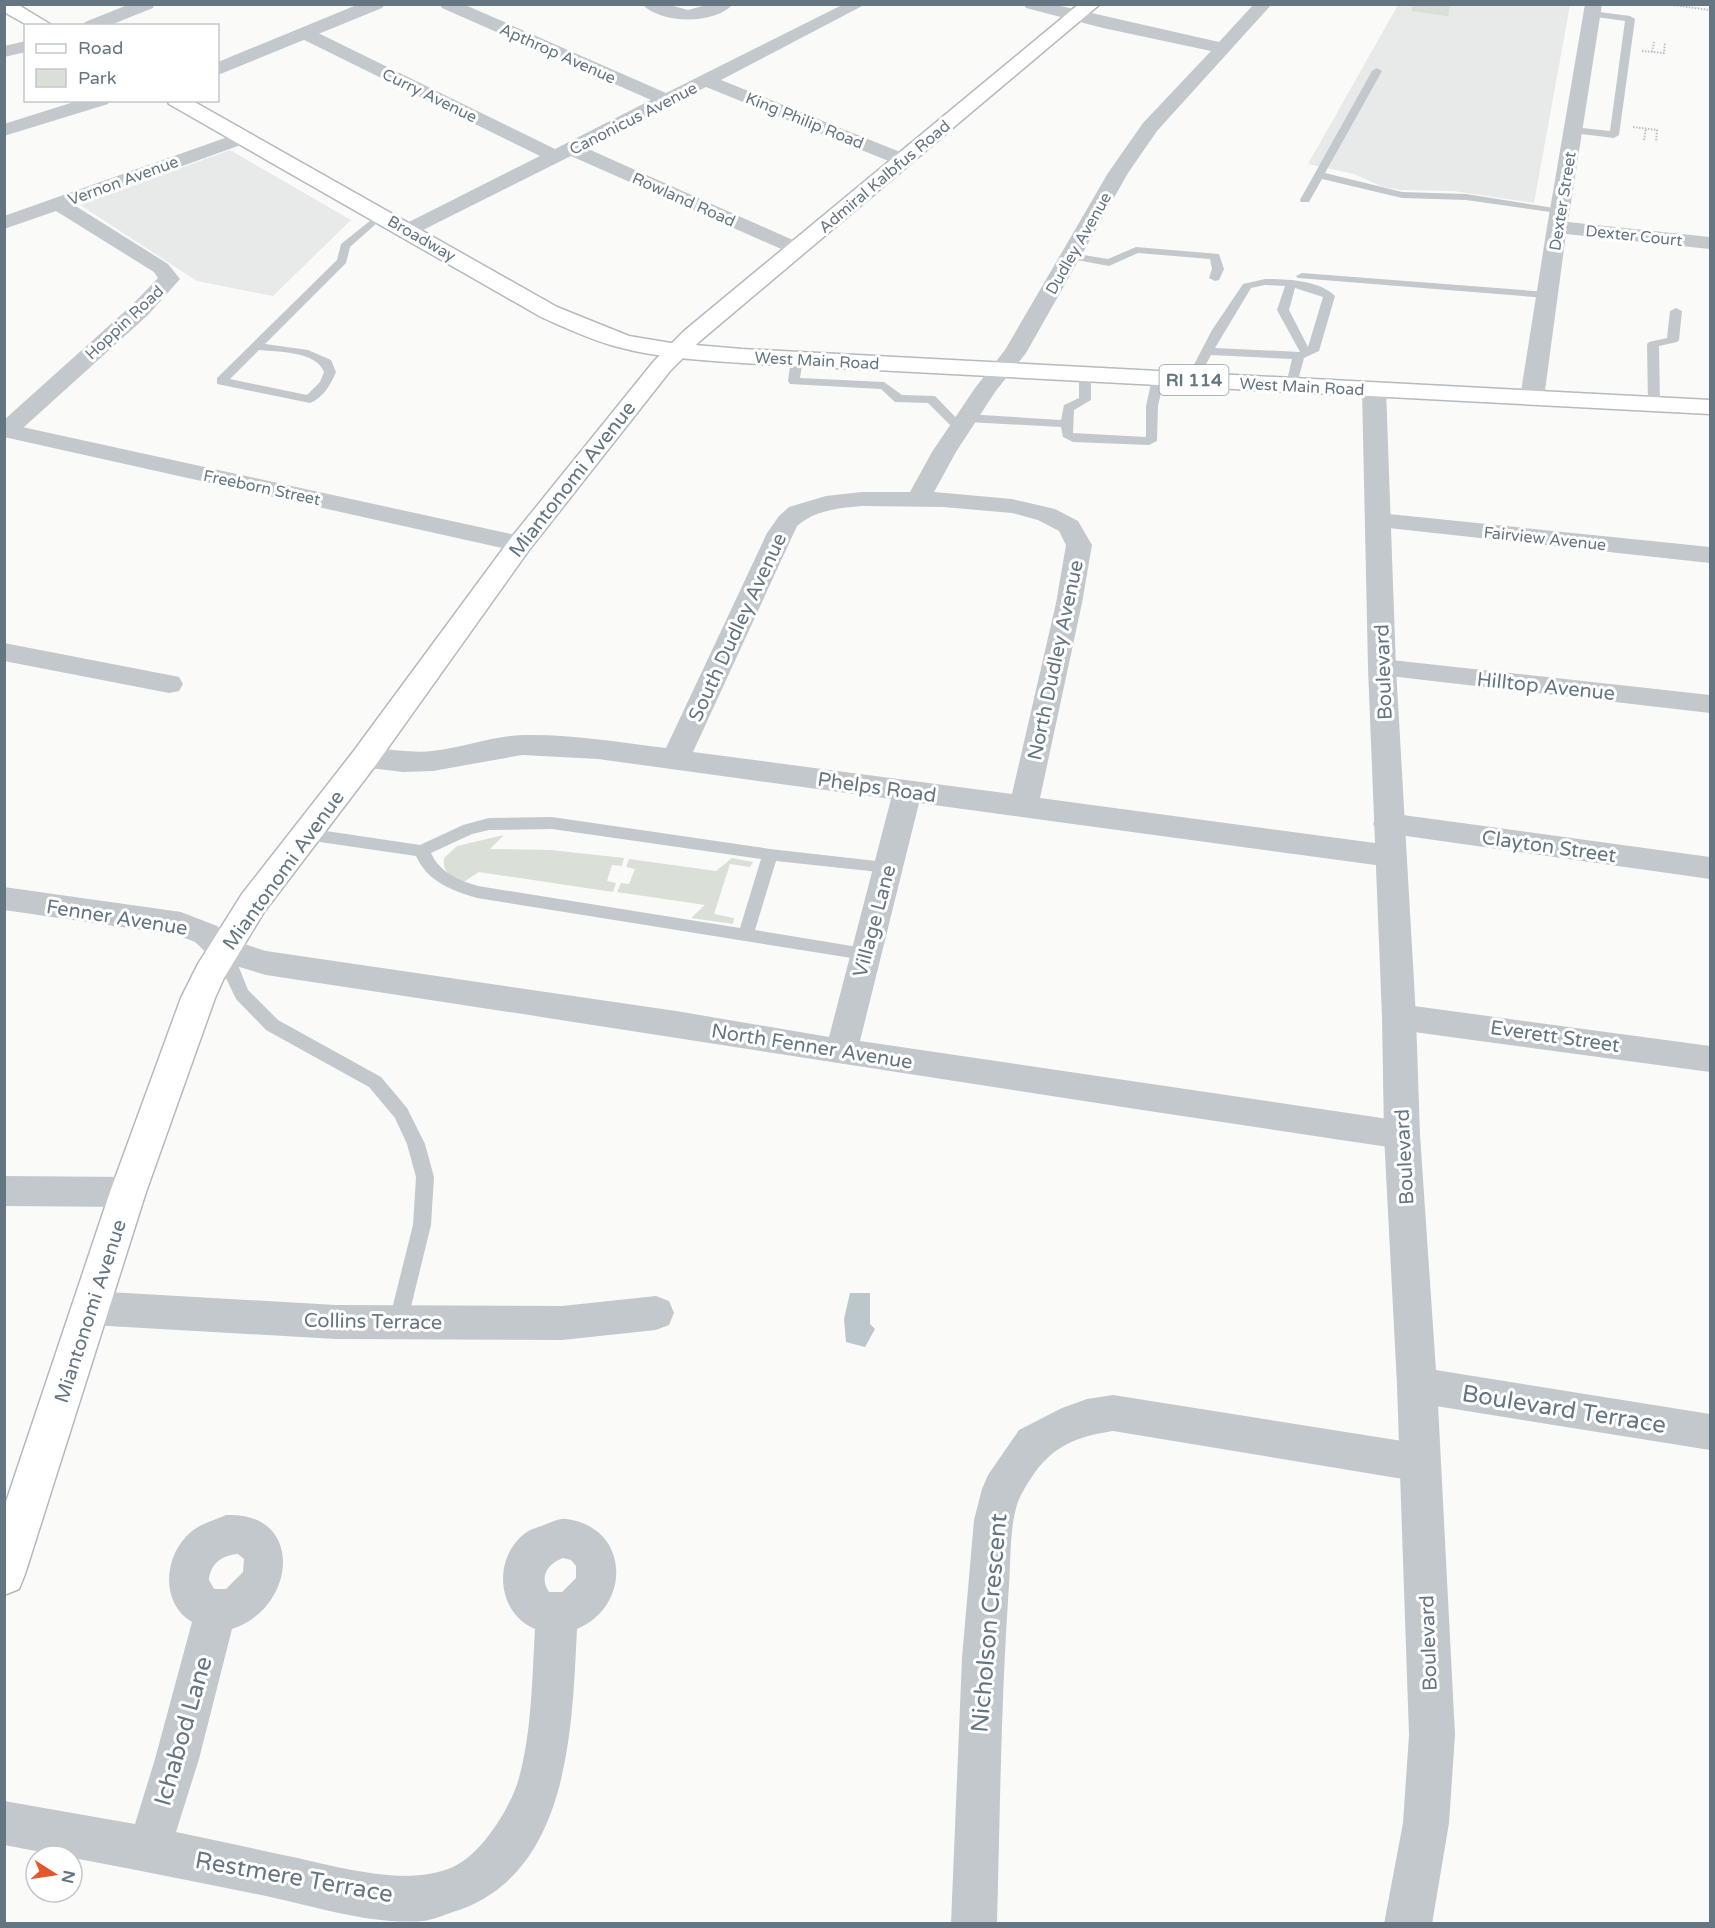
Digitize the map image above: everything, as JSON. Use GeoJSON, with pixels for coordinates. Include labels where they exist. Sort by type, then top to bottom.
{"type":"FeatureCollection","features":[{"type":"Feature","properties":{"kind":"main road","name":"Admiral Kalbfus Road"},"geometry":{"type":"LineString","coordinates":[[678,349],[1091,4]]}},
{"type":"Feature","properties":{"kind":"main road"},"geometry":{"type":"LineString","coordinates":[[4,5],[40,24]]}},
{"type":"Feature","properties":{"kind":"main road","name":"Broadway"},"geometry":{"type":"LineString","coordinates":[[179,102],[549,312],[581,327],[627,342],[678,349]]}},
{"type":"Feature","properties":{"kind":"main road","name":"West Main Road"},"geometry":{"type":"LineString","coordinates":[[678,349],[797,359],[876,375],[1002,371],[1710,407]]}},
{"type":"Feature","properties":{"kind":"main road","name":"Miantonomi Avenue"},"geometry":{"type":"LineString","coordinates":[[4,1574],[128,1192],[198,998],[224,950],[253,903],[364,759],[520,544],[678,349]]}},
{"type":"Feature","properties":{"kind":"street"},"geometry":{"type":"LineString","coordinates":[[96,24],[147,4]]}},
{"type":"Feature","properties":{"kind":"street"},"geometry":{"type":"LineString","coordinates":[[219,69],[376,4]]}},
{"type":"Feature","properties":{"kind":"street","name":"Apthrop Avenue"},"geometry":{"type":"LineString","coordinates":[[448,4],[668,101]]}},
{"type":"Feature","properties":{"kind":"street"},"geometry":{"type":"LineString","coordinates":[[650,4],[676,15],[697,16],[725,4]]}},
{"type":"Feature","properties":{"kind":"street","name":"Canonicus Avenue"},"geometry":{"type":"LineString","coordinates":[[408,230],[858,4]]}},
{"type":"Feature","properties":{"kind":"street"},"geometry":{"type":"LineString","coordinates":[[1032,4],[1074,18],[1151,31],[1223,48]]}},
{"type":"Feature","properties":{"kind":"street","name":"Dudley Avenue"},"geometry":{"type":"LineString","coordinates":[[918,499],[986,388],[1015,353],[1118,173],[1149,127],[1263,4]]}},
{"type":"Feature","properties":{"kind":"street","name":"Dexter Street"},"geometry":{"type":"LineString","coordinates":[[1532,398],[1593,9]]}},
{"type":"Feature","properties":{"kind":"street","name":"Curry Avenue"},"geometry":{"type":"LineString","coordinates":[[304,33],[563,153]]}},
{"type":"Feature","properties":{"kind":"street"},"geometry":{"type":"LineString","coordinates":[[4,52],[24,47]]}},
{"type":"Feature","properties":{"kind":"street","name":"King Philip Road"},"geometry":{"type":"LineString","coordinates":[[707,81],[903,160]]}},
{"type":"Feature","properties":{"kind":"street"},"geometry":{"type":"LineString","coordinates":[[4,130],[95,102]]}},
{"type":"Feature","properties":{"kind":"street","name":"Vernon Avenue"},"geometry":{"type":"LineString","coordinates":[[4,223],[242,138]]}},
{"type":"Feature","properties":{"kind":"street","name":"Rowland Road"},"geometry":{"type":"LineString","coordinates":[[563,153],[797,249]]}},
{"type":"Feature","properties":{"kind":"street","name":"Hoppin Road"},"geometry":{"type":"LineString","coordinates":[[5,430],[140,310],[169,279],[160,268],[58,204]]}},
{"type":"Feature","properties":{"kind":"street","name":"Dexter Court"},"geometry":{"type":"LineString","coordinates":[[1559,220],[1710,243]]}},
{"type":"Feature","properties":{"kind":"street","name":"Boulevard"},"geometry":{"type":"LineString","coordinates":[[1374,389],[1389,840],[1399,1017],[1402,1135],[1421,1463],[1432,1735],[1426,1823],[1408,1923]]}},
{"type":"Feature","properties":{"kind":"street","name":"Freeborn Street"},"geometry":{"type":"LineString","coordinates":[[5,430],[520,544]]}},
{"type":"Feature","properties":{"kind":"street","name":"South Dudley Avenue"},"geometry":{"type":"LineString","coordinates":[[675,759],[780,533],[793,515],[813,506],[835,501],[918,499]]}},
{"type":"Feature","properties":{"kind":"street","name":"North Dudley Avenue"},"geometry":{"type":"LineString","coordinates":[[918,499],[972,502],[1029,509],[1046,514],[1069,526],[1079,545],[1069,603],[1023,808]]}},
{"type":"Feature","properties":{"kind":"street","name":"Fairview Avenue"},"geometry":{"type":"LineString","coordinates":[[1379,521],[1710,555]]}},
{"type":"Feature","properties":{"kind":"street"},"geometry":{"type":"LineString","coordinates":[[4,652],[170,684]]}},
{"type":"Feature","properties":{"kind":"street","name":"Hilltop Avenue"},"geometry":{"type":"LineString","coordinates":[[1382,668],[1710,704]]}},
{"type":"Feature","properties":{"kind":"street","name":"Phelps Road"},"geometry":{"type":"LineString","coordinates":[[364,759],[403,762],[433,761],[485,750],[544,744],[675,759],[1023,808],[1389,840]]}},
{"type":"Feature","properties":{"kind":"street","name":"Village Lane"},"geometry":{"type":"LineString","coordinates":[[841,1052],[907,791]]}},
{"type":"Feature","properties":{"kind":"street","name":"Clayton Street"},"geometry":{"type":"LineString","coordinates":[[1389,840],[1710,868]]}},
{"type":"Feature","properties":{"kind":"street","name":"Fenner Avenue"},"geometry":{"type":"LineString","coordinates":[[4,898],[181,924],[206,934],[224,950]]}},
{"type":"Feature","properties":{"kind":"street","name":"North Fenner Avenue"},"geometry":{"type":"LineString","coordinates":[[224,950],[266,963],[664,1022],[841,1052],[1402,1135]]}},
{"type":"Feature","properties":{"kind":"street","name":"Everett Street"},"geometry":{"type":"LineString","coordinates":[[1399,1017],[1710,1059]]}},
{"type":"Feature","properties":{"kind":"street"},"geometry":{"type":"LineString","coordinates":[[4,1191],[128,1192]]}},
{"type":"Feature","properties":{"kind":"street","name":"Collins Terrace"},"geometry":{"type":"LineString","coordinates":[[91,1308],[336,1322],[562,1323],[656,1313]]}},
{"type":"Feature","properties":{"kind":"street","name":"Boulevard Terrace"},"geometry":{"type":"LineString","coordinates":[[1417,1385],[1710,1432]]}},
{"type":"Feature","properties":{"kind":"street","name":"Nicholson Crescent"},"geometry":{"type":"LineString","coordinates":[[974,1923],[983,1658],[994,1520],[1002,1489],[1033,1443],[1062,1425],[1087,1417],[1113,1413],[1421,1463]]}},
{"type":"Feature","properties":{"kind":"street","name":"Ichabod Lane"},"geometry":{"type":"LineString","coordinates":[[149,1849],[177,1759],[216,1611]]}},
{"type":"Feature","properties":{"kind":"street","name":"Restmere Terrace"},"geometry":{"type":"LineString","coordinates":[[4,1823],[149,1849],[367,1895],[424,1898],[467,1885],[501,1856],[525,1822],[541,1777],[550,1713],[557,1614]]}},
{"type":"Feature","properties":{"kind":"lane"},"geometry":{"type":"LineString","coordinates":[[1573,130],[1614,135],[1630,19],[1593,9]]}},
{"type":"Feature","properties":{"kind":"lane"},"geometry":{"type":"LineString","coordinates":[[1305,200],[1377,71]]}},
{"type":"Feature","properties":{"kind":"lane"},"geometry":{"type":"LineString","coordinates":[[1319,175],[1402,195],[1466,197],[1559,220]]}},
{"type":"Feature","properties":{"kind":"lane"},"geometry":{"type":"LineString","coordinates":[[256,346],[311,353],[324,359],[330,365],[331,374],[325,386],[310,399],[221,381],[256,346],[342,261],[345,246],[381,215]]}},
{"type":"Feature","properties":{"kind":"lane"},"geometry":{"type":"LineString","coordinates":[[1071,256],[1108,263],[1136,250],[1204,253],[1215,256],[1218,270],[1215,278]]}},
{"type":"Feature","properties":{"kind":"lane"},"geometry":{"type":"LineString","coordinates":[[1192,380],[1218,330],[1247,286],[1254,282],[1288,280],[1547,295]]}},
{"type":"Feature","properties":{"kind":"lane"},"geometry":{"type":"LineString","coordinates":[[1288,280],[1283,310],[1302,355],[1292,385]]}},
{"type":"Feature","properties":{"kind":"lane"},"geometry":{"type":"LineString","coordinates":[[1207,351],[1302,355],[1313,351],[1329,296],[1317,288],[1288,280]]}},
{"type":"Feature","properties":{"kind":"lane"},"geometry":{"type":"LineString","coordinates":[[1654,404],[1653,344],[1673,340],[1676,311]]}},
{"type":"Feature","properties":{"kind":"lane"},"geometry":{"type":"LineString","coordinates":[[876,375],[884,386],[899,399],[932,399],[963,423],[1068,424]]}},
{"type":"Feature","properties":{"kind":"lane"},"geometry":{"type":"LineString","coordinates":[[1085,375],[1085,400],[1068,408],[1067,434],[1073,438],[1149,441],[1153,438],[1152,406],[1158,378]]}},
{"type":"Feature","properties":{"kind":"lane"},"geometry":{"type":"LineString","coordinates":[[306,834],[422,851],[468,829],[502,822],[552,823],[770,855],[888,867]]}},
{"type":"Feature","properties":{"kind":"lane"},"geometry":{"type":"LineString","coordinates":[[422,851],[426,864],[445,881],[477,892],[864,954]]}},
{"type":"Feature","properties":{"kind":"lane"},"geometry":{"type":"LineString","coordinates":[[746,934],[770,855]]}},
{"type":"Feature","properties":{"kind":"lane"},"geometry":{"type":"LineString","coordinates":[[224,950],[242,994],[272,1025],[375,1082],[401,1113],[416,1144],[425,1177],[422,1225],[399,1321]]}},
{"type":"Feature","properties":{"kind":"path"},"geometry":{"type":"LineString","coordinates":[[1665,4],[1710,10]]}},
{"type":"Feature","properties":{"kind":"path"},"geometry":{"type":"LineString","coordinates":[[1652,52],[1654,42]]}},
{"type":"Feature","properties":{"kind":"path"},"geometry":{"type":"LineString","coordinates":[[1664,53],[1665,43]]}},
{"type":"Feature","properties":{"kind":"path"},"geometry":{"type":"LineString","coordinates":[[1644,140],[1646,128]]}},
{"type":"Feature","properties":{"kind":"path"},"geometry":{"type":"LineString","coordinates":[[1656,141],[1657,130]]}},
{"type":"Feature","properties":{"kind":"shaded area"},"geometry":{"type":"Polygon","coordinates":[[[1398,5],[1570,5],[1534,203],[1453,191],[1401,190],[1383,187],[1354,174],[1308,164],[1398,5]]]}},
{"type":"Feature","properties":{"kind":"shaded area"},"geometry":{"type":"Polygon","coordinates":[[[230,150],[351,220],[273,296],[197,281],[80,205],[230,150]]]}},
{"type":"Feature","properties":{"kind":"shaded area"},"geometry":{"type":"Polygon","coordinates":[[[850,1293],[870,1293],[870,1324],[875,1329],[865,1347],[846,1342],[844,1319],[850,1293]]]}},
{"type":"Feature","properties":{"kind":"green space"},"geometry":{"type":"Polygon","coordinates":[[[1413,4],[1450,5],[1448,16],[1411,11],[1413,4]]]}},
{"type":"Feature","properties":{"kind":"green space"},"geometry":{"type":"Polygon","coordinates":[[[504,835],[490,849],[551,850],[624,858],[622,866],[612,865],[607,881],[616,883],[613,892],[479,872],[462,883],[451,876],[444,867],[444,858],[457,846],[504,835]]]}},
{"type":"Feature","properties":{"kind":"green space"},"geometry":{"type":"Polygon","coordinates":[[[732,858],[753,862],[750,867],[730,864],[714,914],[734,918],[733,924],[691,918],[705,905],[617,892],[621,883],[629,884],[635,869],[626,867],[629,859],[716,871],[732,858]]]}}]}
